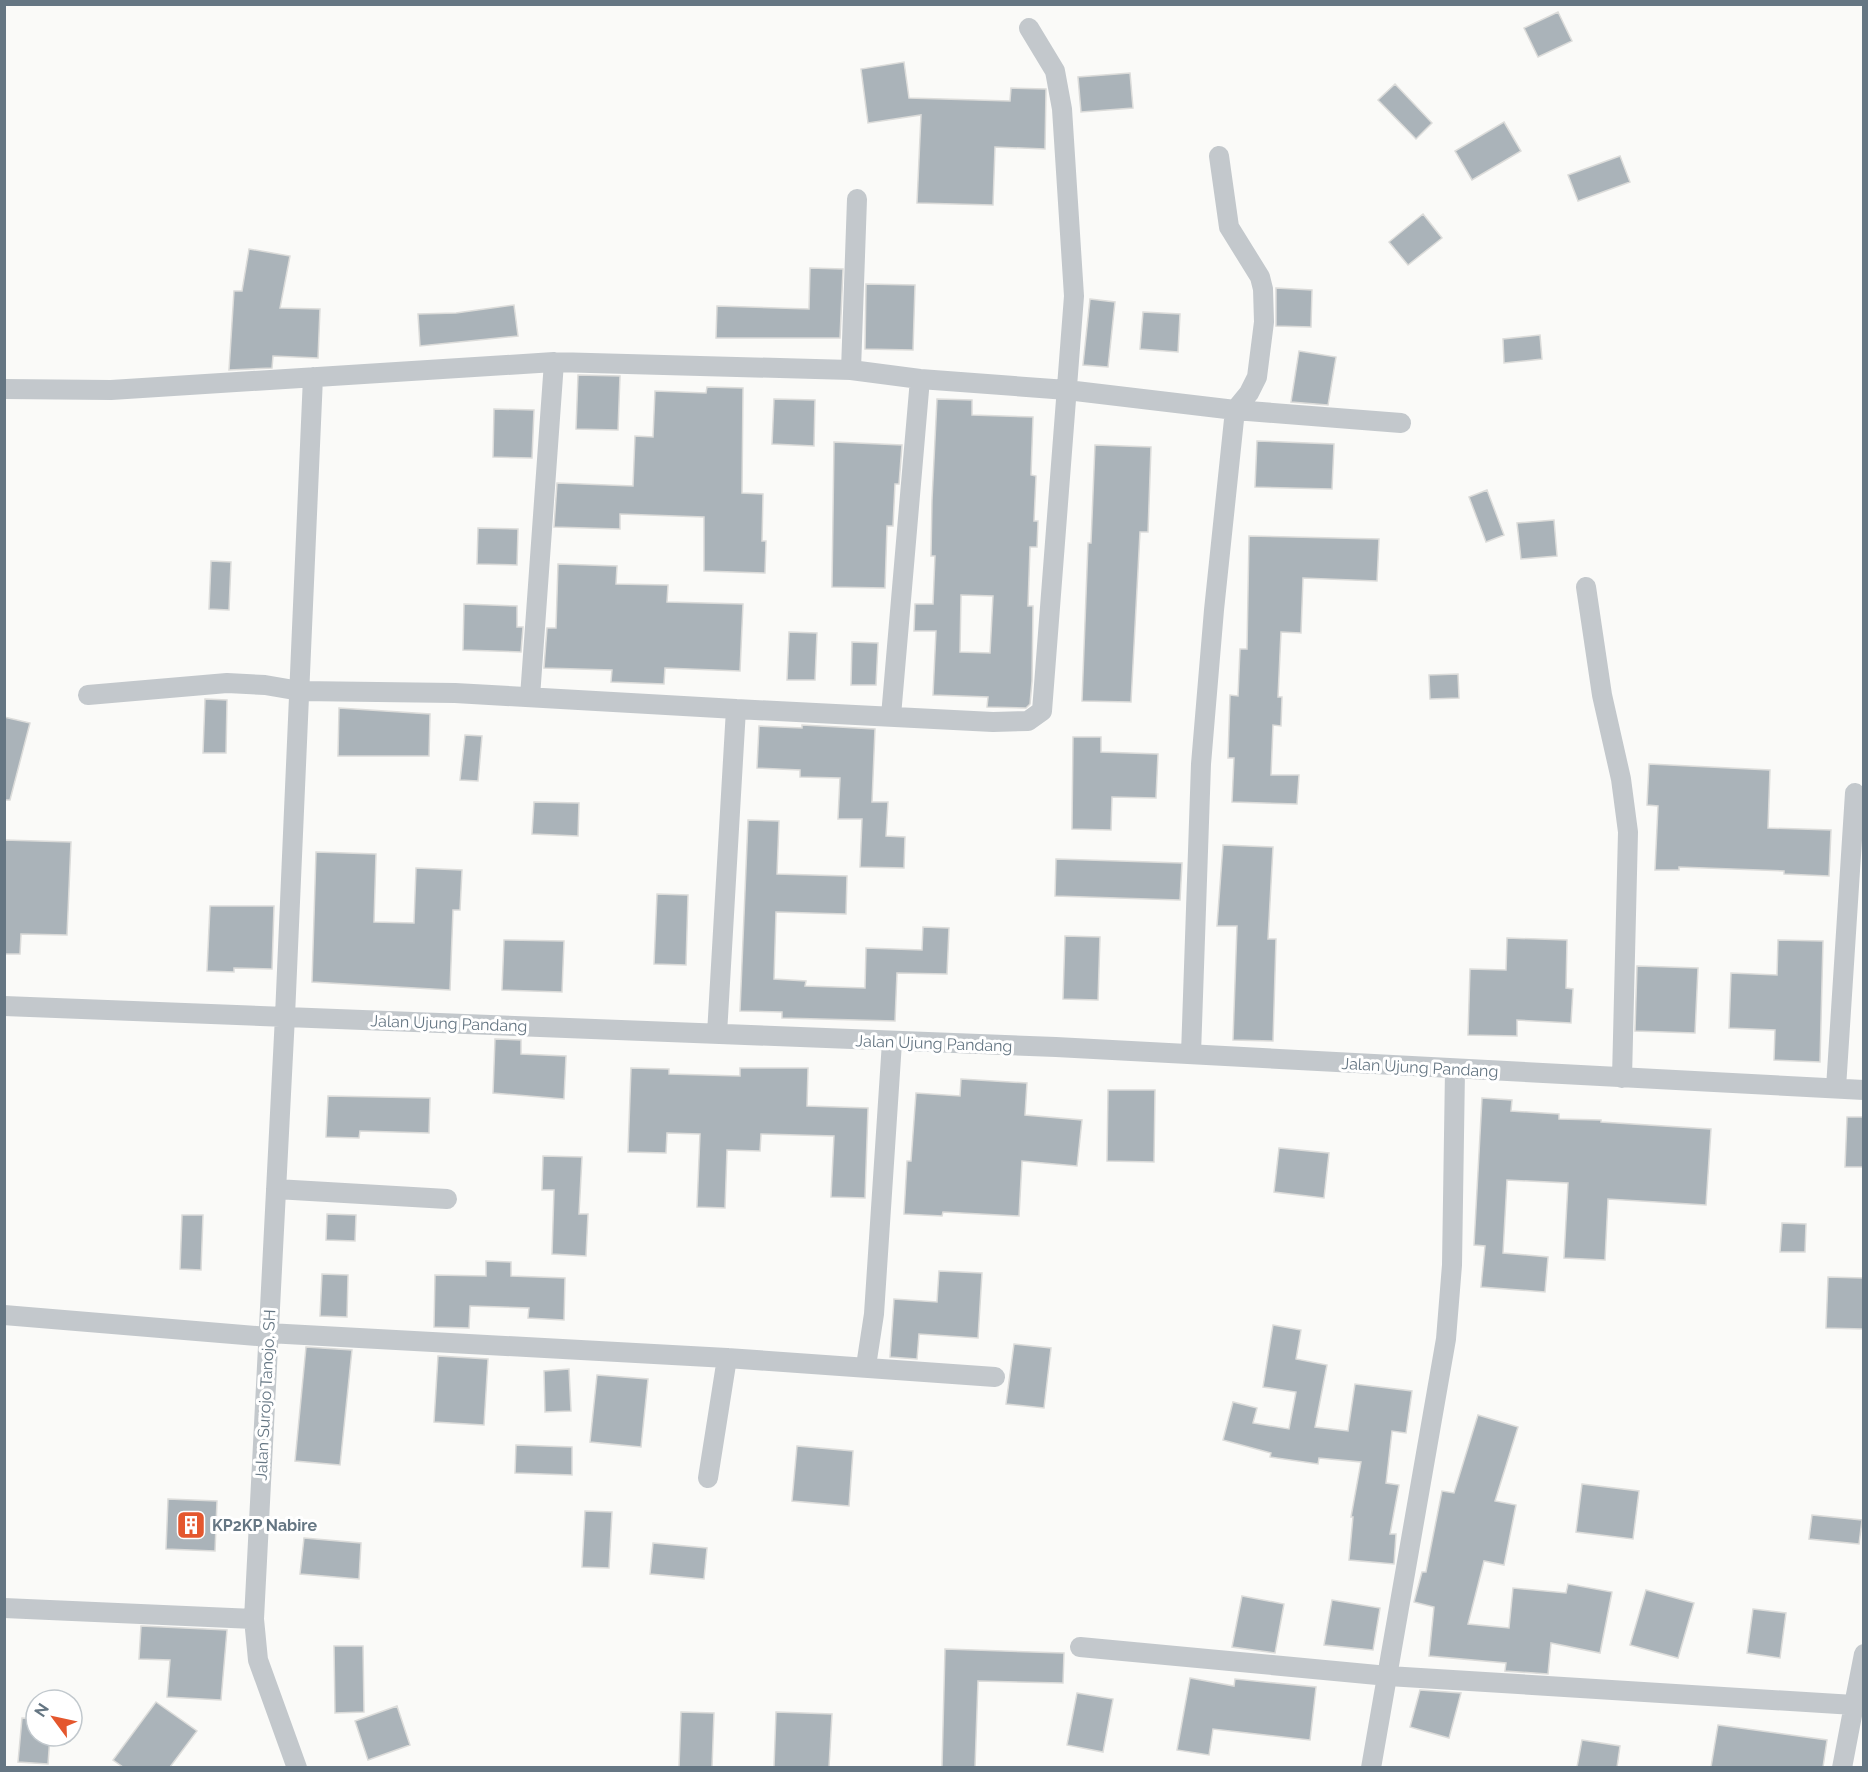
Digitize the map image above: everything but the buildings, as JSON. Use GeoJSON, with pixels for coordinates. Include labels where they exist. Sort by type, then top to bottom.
{"type":"FeatureCollection","features":[{"type":"Feature","properties":{"kind":"street"},"geometry":{"type":"LineString","coordinates":[[88,695],[227,683],[300,691],[530,697],[1028,722],[1042,711],[1074,296],[1062,109],[1055,71],[1029,28]]}},
{"type":"Feature","properties":{"kind":"street"},"geometry":{"type":"LineString","coordinates":[[1191,1054],[1201,764],[1211,643],[1235,410],[1249,393],[1257,377],[1264,322],[1263,289],[1260,277],[1229,227],[1219,156]]}},
{"type":"Feature","properties":{"kind":"street"},"geometry":{"type":"LineString","coordinates":[[851,370],[857,198]]}},
{"type":"Feature","properties":{"kind":"street"},"geometry":{"type":"LineString","coordinates":[[4,389],[111,390],[554,362],[851,370],[920,379],[1067,390],[1235,410],[1401,423]]}},
{"type":"Feature","properties":{"kind":"street"},"geometry":{"type":"LineString","coordinates":[[530,697],[554,362]]}},
{"type":"Feature","properties":{"kind":"street","name":"Jalan Surojo Tanojo, SH"},"geometry":{"type":"LineString","coordinates":[[297,1767],[258,1660],[254,1618],[285,1016],[313,377]]}},
{"type":"Feature","properties":{"kind":"street"},"geometry":{"type":"LineString","coordinates":[[891,716],[920,379]]}},
{"type":"Feature","properties":{"kind":"street"},"geometry":{"type":"LineString","coordinates":[[1586,587],[1602,695],[1621,779],[1628,832],[1622,1078]]}},
{"type":"Feature","properties":{"kind":"street"},"geometry":{"type":"LineString","coordinates":[[717,1034],[736,709]]}},
{"type":"Feature","properties":{"kind":"street"},"geometry":{"type":"LineString","coordinates":[[1836,1088],[1855,793]]}},
{"type":"Feature","properties":{"kind":"street","name":"Jalan Ujung Pandang"},"geometry":{"type":"LineString","coordinates":[[4,1006],[1191,1054],[1455,1070],[1863,1090]]}},
{"type":"Feature","properties":{"kind":"street"},"geometry":{"type":"LineString","coordinates":[[866,1366],[874,1314],[892,1042]]}},
{"type":"Feature","properties":{"kind":"street"},"geometry":{"type":"LineString","coordinates":[[1371,1767],[1446,1339],[1452,1265],[1455,1070]]}},
{"type":"Feature","properties":{"kind":"street"},"geometry":{"type":"LineString","coordinates":[[276,1189],[447,1199]]}},
{"type":"Feature","properties":{"kind":"street"},"geometry":{"type":"LineString","coordinates":[[4,1315],[268,1335],[866,1366],[995,1377]]}},
{"type":"Feature","properties":{"kind":"street"},"geometry":{"type":"LineString","coordinates":[[708,1478],[727,1358]]}},
{"type":"Feature","properties":{"kind":"street"},"geometry":{"type":"LineString","coordinates":[[4,1608],[254,1618]]}},
{"type":"Feature","properties":{"kind":"street"},"geometry":{"type":"LineString","coordinates":[[1080,1647],[1388,1676],[1854,1705]]}},
{"type":"Feature","properties":{"kind":"street"},"geometry":{"type":"LineString","coordinates":[[1842,1767],[1863,1654]]}},
{"type":"Feature","properties":{"kind":"place","name":"KP2KP Nabire"},"geometry":{"type":"Point","coordinates":[191,1525]}}]}
